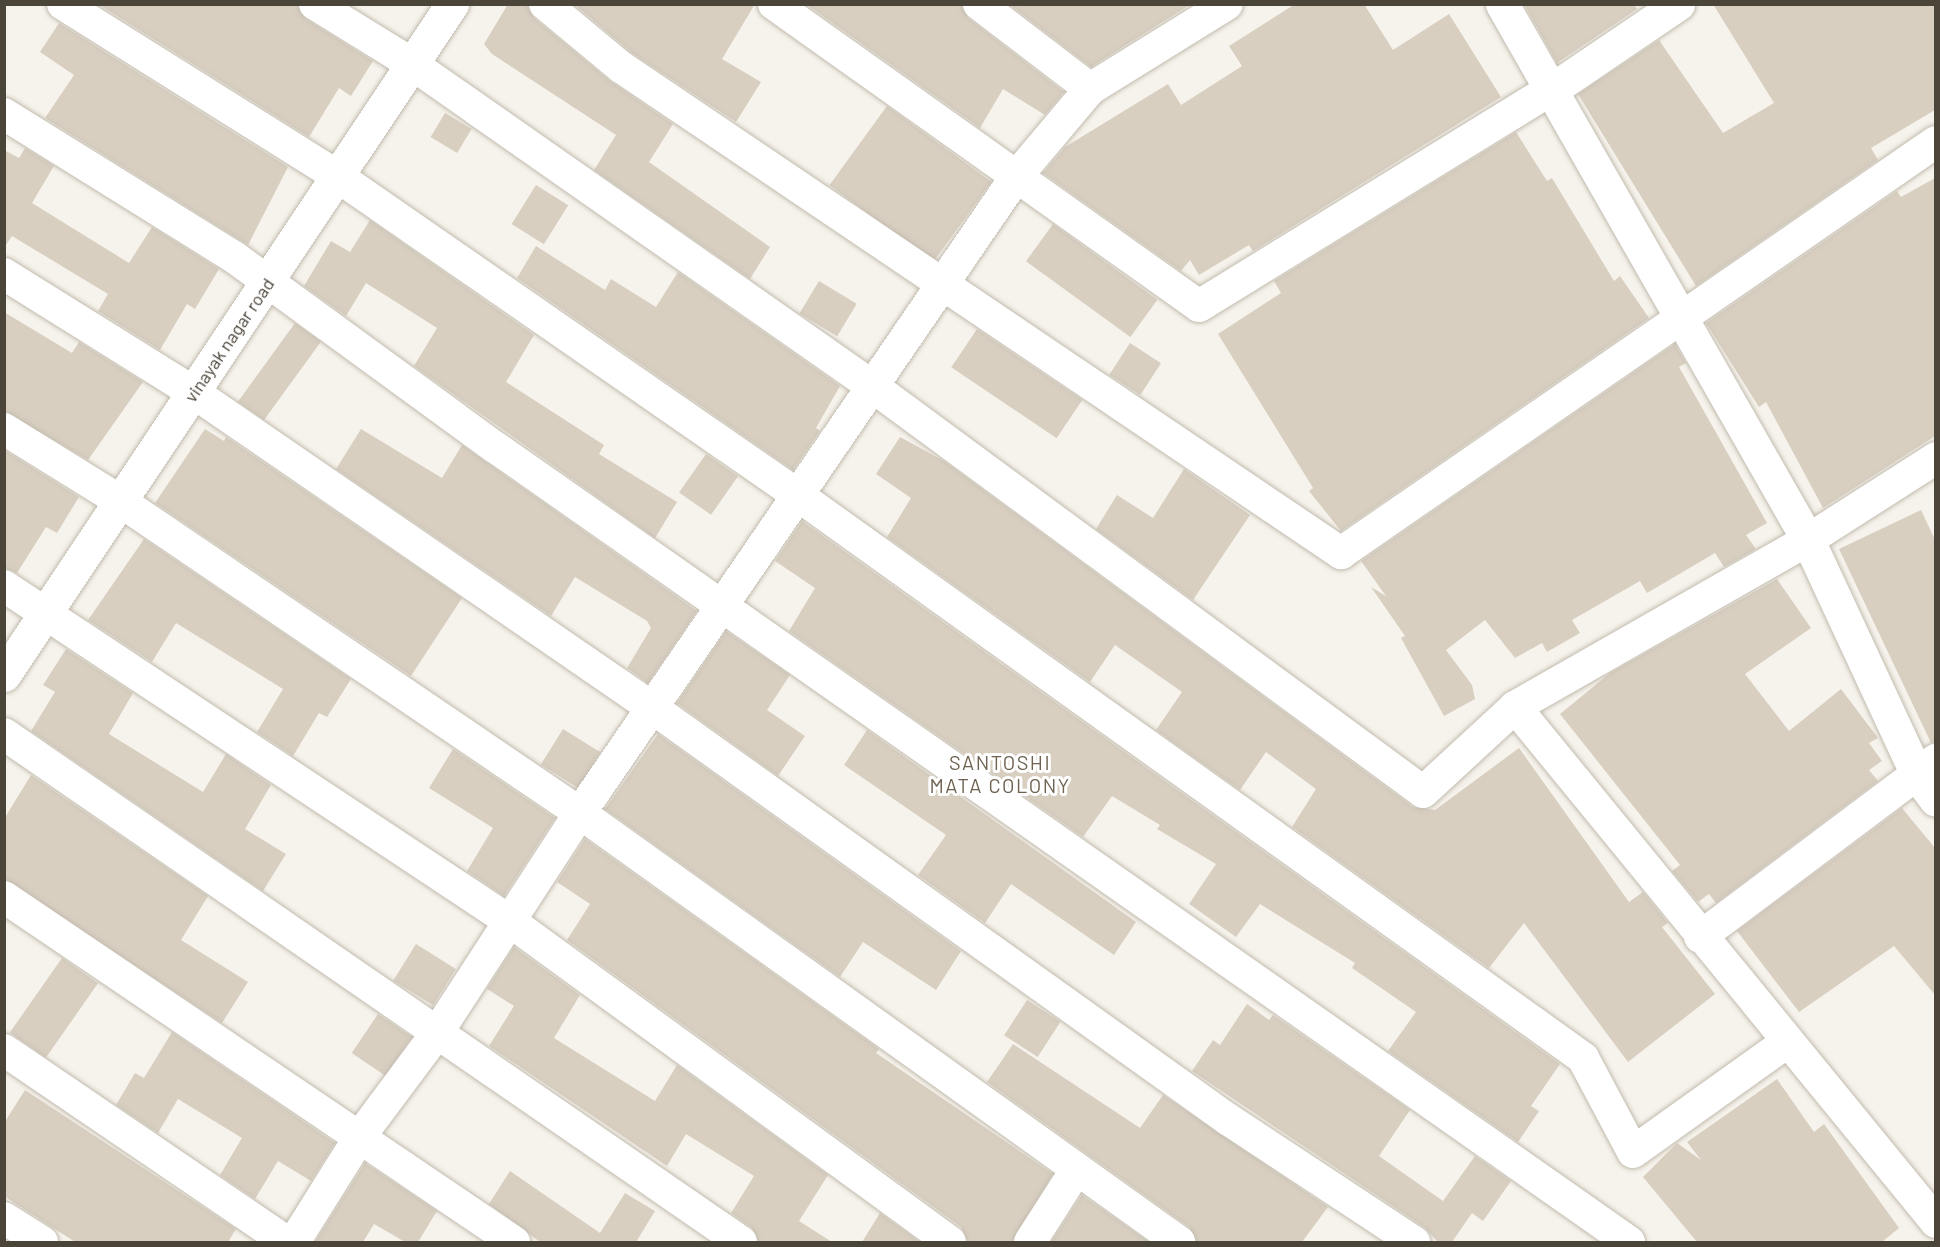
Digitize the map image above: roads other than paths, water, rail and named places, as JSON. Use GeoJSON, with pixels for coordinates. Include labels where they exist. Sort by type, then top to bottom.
{"type":"FeatureCollection","features":[{"type":"Feature","properties":{"kind":"street"},"geometry":{"type":"LineString","coordinates":[[63,4],[340,178],[798,496],[1583,1058],[1633,1152],[1786,1043]]}},
{"type":"Feature","properties":{"kind":"street"},"geometry":{"type":"LineString","coordinates":[[315,4],[412,64],[872,386],[1423,792],[1515,707],[1809,540],[1935,458]]}},
{"type":"Feature","properties":{"kind":"street","name":"vinayak nagar road"},"geometry":{"type":"LineString","coordinates":[[4,675],[193,392],[340,178],[452,4]]}},
{"type":"Feature","properties":{"kind":"street"},"geometry":{"type":"LineString","coordinates":[[545,4],[621,67],[944,282],[1341,553],[1935,142]]}},
{"type":"Feature","properties":{"kind":"street"},"geometry":{"type":"LineString","coordinates":[[774,4],[1199,306],[1554,88],[1678,4]]}},
{"type":"Feature","properties":{"kind":"street"},"geometry":{"type":"LineString","coordinates":[[979,4],[1090,89]]}},
{"type":"Feature","properties":{"kind":"street"},"geometry":{"type":"LineString","coordinates":[[294,1242],[361,1135],[437,1033],[580,813],[654,709],[1016,177],[1090,89],[1227,4]]}},
{"type":"Feature","properties":{"kind":"street"},"geometry":{"type":"LineString","coordinates":[[1502,4],[1554,88],[1809,540],[1929,779],[1700,937]]}},
{"type":"Feature","properties":{"kind":"street"},"geometry":{"type":"LineString","coordinates":[[4,114],[268,283],[1629,1242]]}},
{"type":"Feature","properties":{"kind":"street"},"geometry":{"type":"LineString","coordinates":[[4,274],[193,392],[654,709],[1229,1120],[1414,1242]]}},
{"type":"Feature","properties":{"kind":"street"},"geometry":{"type":"LineString","coordinates":[[4,429],[120,501],[580,813],[1076,1172],[1179,1242]]}},
{"type":"Feature","properties":{"kind":"street"},"geometry":{"type":"LineString","coordinates":[[4,586],[511,922],[950,1242]]}},
{"type":"Feature","properties":{"kind":"street"},"geometry":{"type":"LineString","coordinates":[[1515,707],[1786,1043],[1935,1222]]}},
{"type":"Feature","properties":{"kind":"street"},"geometry":{"type":"LineString","coordinates":[[4,734],[741,1242]]}},
{"type":"Feature","properties":{"kind":"street"},"geometry":{"type":"LineString","coordinates":[[4,897],[361,1135],[514,1242]]}},
{"type":"Feature","properties":{"kind":"street"},"geometry":{"type":"LineString","coordinates":[[4,1050],[286,1242]]}},
{"type":"Feature","properties":{"kind":"street"},"geometry":{"type":"LineString","coordinates":[[1030,1242],[1076,1172]]}},
{"type":"Feature","properties":{"kind":"street"},"geometry":{"type":"LineString","coordinates":[[4,1218],[42,1242]]}},
{"type":"Feature","properties":{"kind":"street"},"geometry":{"type":"LineString","coordinates":[[1928,1242],[1935,1236]]}},
{"type":"Feature","properties":{"kind":"district","name":"SANTOSHI MATA COLONY"},"geometry":{"type":"Point","coordinates":[1000,774]}}]}
